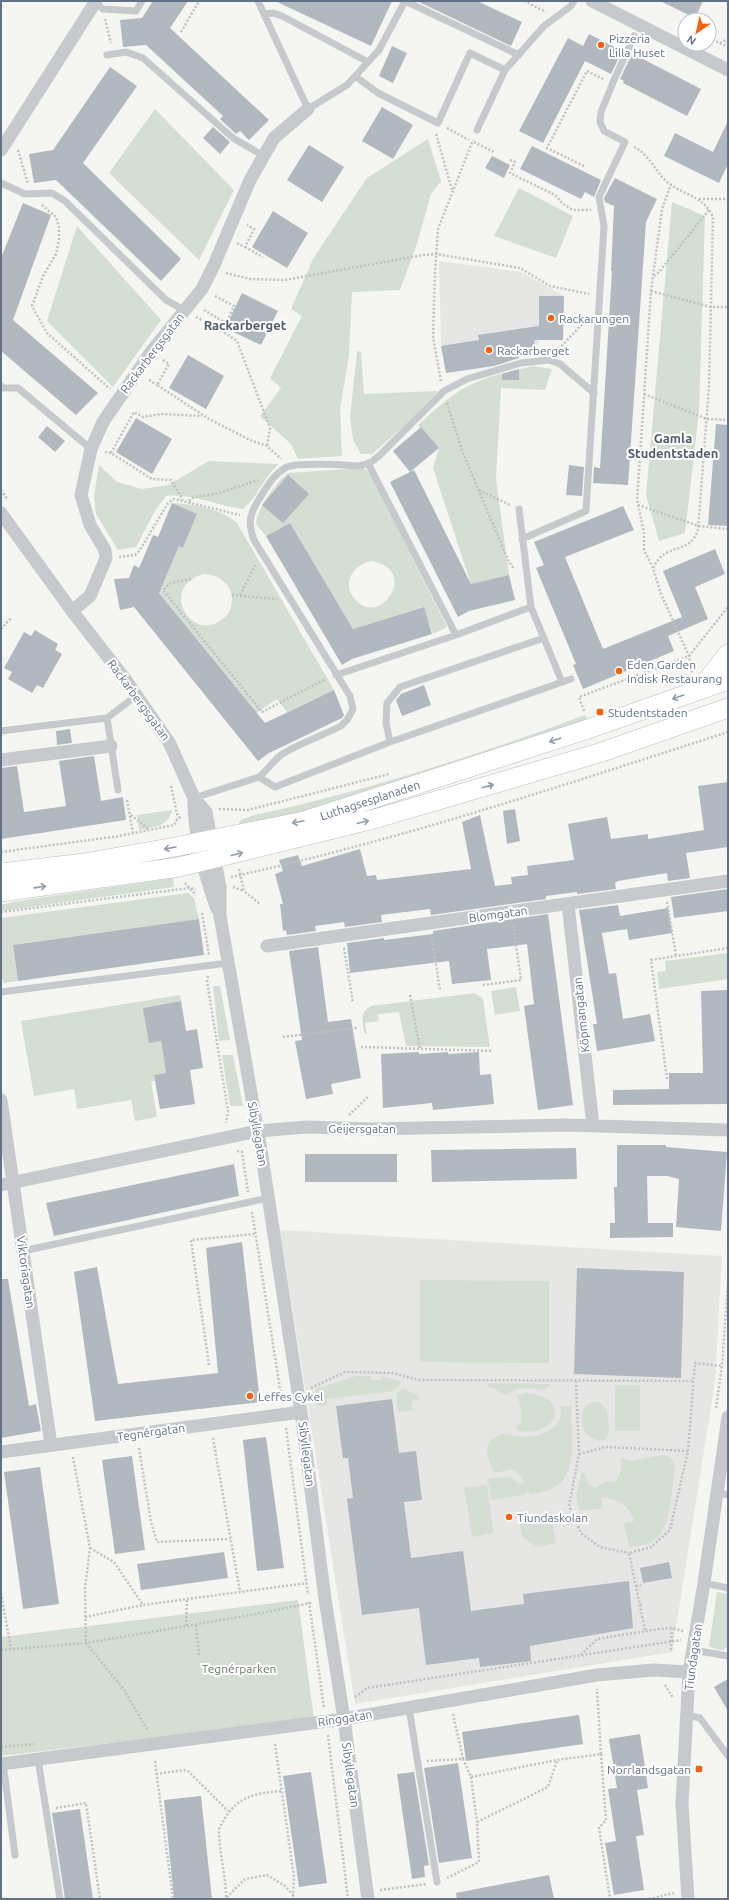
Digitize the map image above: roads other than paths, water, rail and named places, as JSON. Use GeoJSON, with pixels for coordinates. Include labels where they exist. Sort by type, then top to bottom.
{"type":"FeatureCollection","features":[{"type":"Feature","properties":{"kind":"main road"},"geometry":{"type":"LineString","coordinates":[[694,679],[728,654]]}},
{"type":"Feature","properties":{"kind":"main road","name":"Luthagsesplanaden"},"geometry":{"type":"LineString","coordinates":[[1,873],[84,863],[205,842],[304,821],[588,729],[694,679],[728,680]]}},
{"type":"Feature","properties":{"kind":"main road","name":"Luthagsesplanaden"},"geometry":{"type":"LineString","coordinates":[[1,892],[179,867],[374,819],[584,758],[728,708]]}},
{"type":"Feature","properties":{"kind":"street"},"geometry":{"type":"LineString","coordinates":[[592,1],[728,70]]}},
{"type":"Feature","properties":{"kind":"street"},"geometry":{"type":"LineString","coordinates":[[1,150],[98,4]]}},
{"type":"Feature","properties":{"kind":"street","name":"Rackarbergsgatan"},"geometry":{"type":"LineString","coordinates":[[72,611],[90,596],[106,558],[105,550],[90,526],[81,495],[91,449],[103,422],[151,352],[202,289],[214,265],[250,180],[274,138],[308,109]]}},
{"type":"Feature","properties":{"kind":"street","name":"Rackarbergsgatan"},"geometry":{"type":"LineString","coordinates":[[1,513],[170,744],[194,798],[206,812],[205,842],[209,860]]}},
{"type":"Feature","properties":{"kind":"street"},"geometry":{"type":"LineString","coordinates":[[1,760],[111,746]]}},
{"type":"Feature","properties":{"kind":"street","name":"Sibyllegatan"},"geometry":{"type":"LineString","coordinates":[[209,860],[209,889],[220,916],[258,1131],[298,1391],[324,1581],[325,1599],[343,1714],[368,1895]]}},
{"type":"Feature","properties":{"kind":"street","name":"Blomgatan"},"geometry":{"type":"LineString","coordinates":[[267,946],[728,881]]}},
{"type":"Feature","properties":{"kind":"street","name":"Köpmangatan"},"geometry":{"type":"LineString","coordinates":[[568,904],[593,1126]]}},
{"type":"Feature","properties":{"kind":"street","name":"Viktoriagatan"},"geometry":{"type":"LineString","coordinates":[[1,1100],[7,1184],[23,1251],[51,1445]]}},
{"type":"Feature","properties":{"kind":"street","name":"Geijersgatan"},"geometry":{"type":"LineString","coordinates":[[7,1184],[258,1131],[308,1127],[370,1128],[593,1126],[728,1130]]}},
{"type":"Feature","properties":{"kind":"street","name":"Tegnérgatan"},"geometry":{"type":"LineString","coordinates":[[1,1452],[301,1412]]}},
{"type":"Feature","properties":{"kind":"street","name":"Tiundagatan"},"geometry":{"type":"LineString","coordinates":[[688,1899],[682,1804],[689,1672],[704,1583],[723,1494],[728,1417]]}},
{"type":"Feature","properties":{"kind":"street","name":"Ringgatan"},"geometry":{"type":"LineString","coordinates":[[2,1763],[326,1722],[343,1714],[409,1708],[597,1675],[654,1670],[689,1672]]}},
{"type":"Feature","properties":{"kind":"lane"},"geometry":{"type":"LineString","coordinates":[[98,4],[136,11],[142,1]]}},
{"type":"Feature","properties":{"kind":"lane"},"geometry":{"type":"LineString","coordinates":[[258,1],[308,109]]}},
{"type":"Feature","properties":{"kind":"lane"},"geometry":{"type":"LineString","coordinates":[[405,1],[519,55]]}},
{"type":"Feature","properties":{"kind":"lane","name":"Rackarbergsgatan"},"geometry":{"type":"LineString","coordinates":[[308,109],[348,85],[379,50],[405,1]]}},
{"type":"Feature","properties":{"kind":"lane"},"geometry":{"type":"LineString","coordinates":[[477,130],[505,70],[544,26],[571,6],[574,1]]}},
{"type":"Feature","properties":{"kind":"lane"},"geometry":{"type":"LineString","coordinates":[[264,14],[273,13],[282,16],[368,62]]}},
{"type":"Feature","properties":{"kind":"lane"},"geometry":{"type":"LineString","coordinates":[[522,539],[586,511],[604,226],[599,197],[625,142],[604,132],[600,122],[601,112],[634,36]]}},
{"type":"Feature","properties":{"kind":"lane"},"geometry":{"type":"LineString","coordinates":[[110,55],[126,52],[143,58],[233,138],[264,156]]}},
{"type":"Feature","properties":{"kind":"lane"},"geometry":{"type":"LineString","coordinates":[[355,76],[378,93],[438,123],[470,54],[505,70]]}},
{"type":"Feature","properties":{"kind":"lane"},"geometry":{"type":"LineString","coordinates":[[1,183],[25,194],[52,194],[65,201],[166,300],[187,306]]}},
{"type":"Feature","properties":{"kind":"lane"},"geometry":{"type":"LineString","coordinates":[[194,798],[260,777],[276,759],[285,753],[341,726],[347,720],[353,709],[350,696],[254,540],[250,527],[250,518],[254,506],[273,478],[288,466],[359,466],[368,463],[380,455],[444,392],[467,379],[521,363],[549,360],[560,364],[594,393]]}},
{"type":"Feature","properties":{"kind":"lane"},"geometry":{"type":"LineString","coordinates":[[1,386],[4,388],[18,388],[91,449]]}},
{"type":"Feature","properties":{"kind":"lane"},"geometry":{"type":"LineString","coordinates":[[368,463],[456,635]]}},
{"type":"Feature","properties":{"kind":"lane"},"geometry":{"type":"LineString","coordinates":[[519,509],[527,592],[531,607],[562,682]]}},
{"type":"Feature","properties":{"kind":"lane"},"geometry":{"type":"LineString","coordinates":[[336,675],[456,635],[531,607]]}},
{"type":"Feature","properties":{"kind":"lane"},"geometry":{"type":"LineString","coordinates":[[390,742],[386,723],[387,703],[400,687],[544,638]]}},
{"type":"Feature","properties":{"kind":"lane"},"geometry":{"type":"LineString","coordinates":[[260,777],[275,787],[390,742],[571,679]]}},
{"type":"Feature","properties":{"kind":"lane"},"geometry":{"type":"LineString","coordinates":[[1,731],[107,718],[136,696]]}},
{"type":"Feature","properties":{"kind":"lane"},"geometry":{"type":"LineString","coordinates":[[107,718],[118,790]]}},
{"type":"Feature","properties":{"kind":"lane"},"geometry":{"type":"LineString","coordinates":[[1,992],[228,964]]}},
{"type":"Feature","properties":{"kind":"lane"},"geometry":{"type":"LineString","coordinates":[[23,1251],[268,1198]]}},
{"type":"Feature","properties":{"kind":"lane"},"geometry":{"type":"LineString","coordinates":[[704,1583],[728,1588]]}},
{"type":"Feature","properties":{"kind":"lane"},"geometry":{"type":"LineString","coordinates":[[693,1650],[728,1656]]}},
{"type":"Feature","properties":{"kind":"lane"},"geometry":{"type":"LineString","coordinates":[[409,1708],[437,1882]]}},
{"type":"Feature","properties":{"kind":"lane"},"geometry":{"type":"LineString","coordinates":[[686,1715],[700,1718],[728,1756]]}},
{"type":"Feature","properties":{"kind":"lane"},"geometry":{"type":"LineString","coordinates":[[38,1759],[60,1899]]}},
{"type":"Feature","properties":{"kind":"lane"},"geometry":{"type":"LineString","coordinates":[[2,1763],[15,1855]]}},
{"type":"Feature","properties":{"kind":"place","name":"Pizzeria Lilla Huset"},"geometry":{"type":"Point","coordinates":[601,45]}},
{"type":"Feature","properties":{"kind":"place","name":"Rackarungen"},"geometry":{"type":"Point","coordinates":[551,318]}},
{"type":"Feature","properties":{"kind":"place","name":"Rackarberget"},"geometry":{"type":"Point","coordinates":[489,350]}},
{"type":"Feature","properties":{"kind":"place","name":"Eden Garden Indisk Restaurang"},"geometry":{"type":"Point","coordinates":[619,671]}},
{"type":"Feature","properties":{"kind":"place","name":"Studentstaden"},"geometry":{"type":"Point","coordinates":[600,712]}},
{"type":"Feature","properties":{"kind":"place","name":"Leffes Cykel"},"geometry":{"type":"Point","coordinates":[250,1396]}},
{"type":"Feature","properties":{"kind":"place","name":"Tiundaskolan"},"geometry":{"type":"Point","coordinates":[509,1517]}},
{"type":"Feature","properties":{"kind":"place","name":"Norrlandsgatan"},"geometry":{"type":"Point","coordinates":[699,1769]}},
{"type":"Feature","properties":{"kind":"district","name":"Rackarberget"},"geometry":{"type":"Point","coordinates":[245,325]}},
{"type":"Feature","properties":{"kind":"district","name":"Gamla Studentstaden"},"geometry":{"type":"Point","coordinates":[673,446]}},
{"type":"Feature","properties":{"kind":"park label","name":"Tegnérparken"},"geometry":{"type":"Point","coordinates":[239,1668]}}]}
